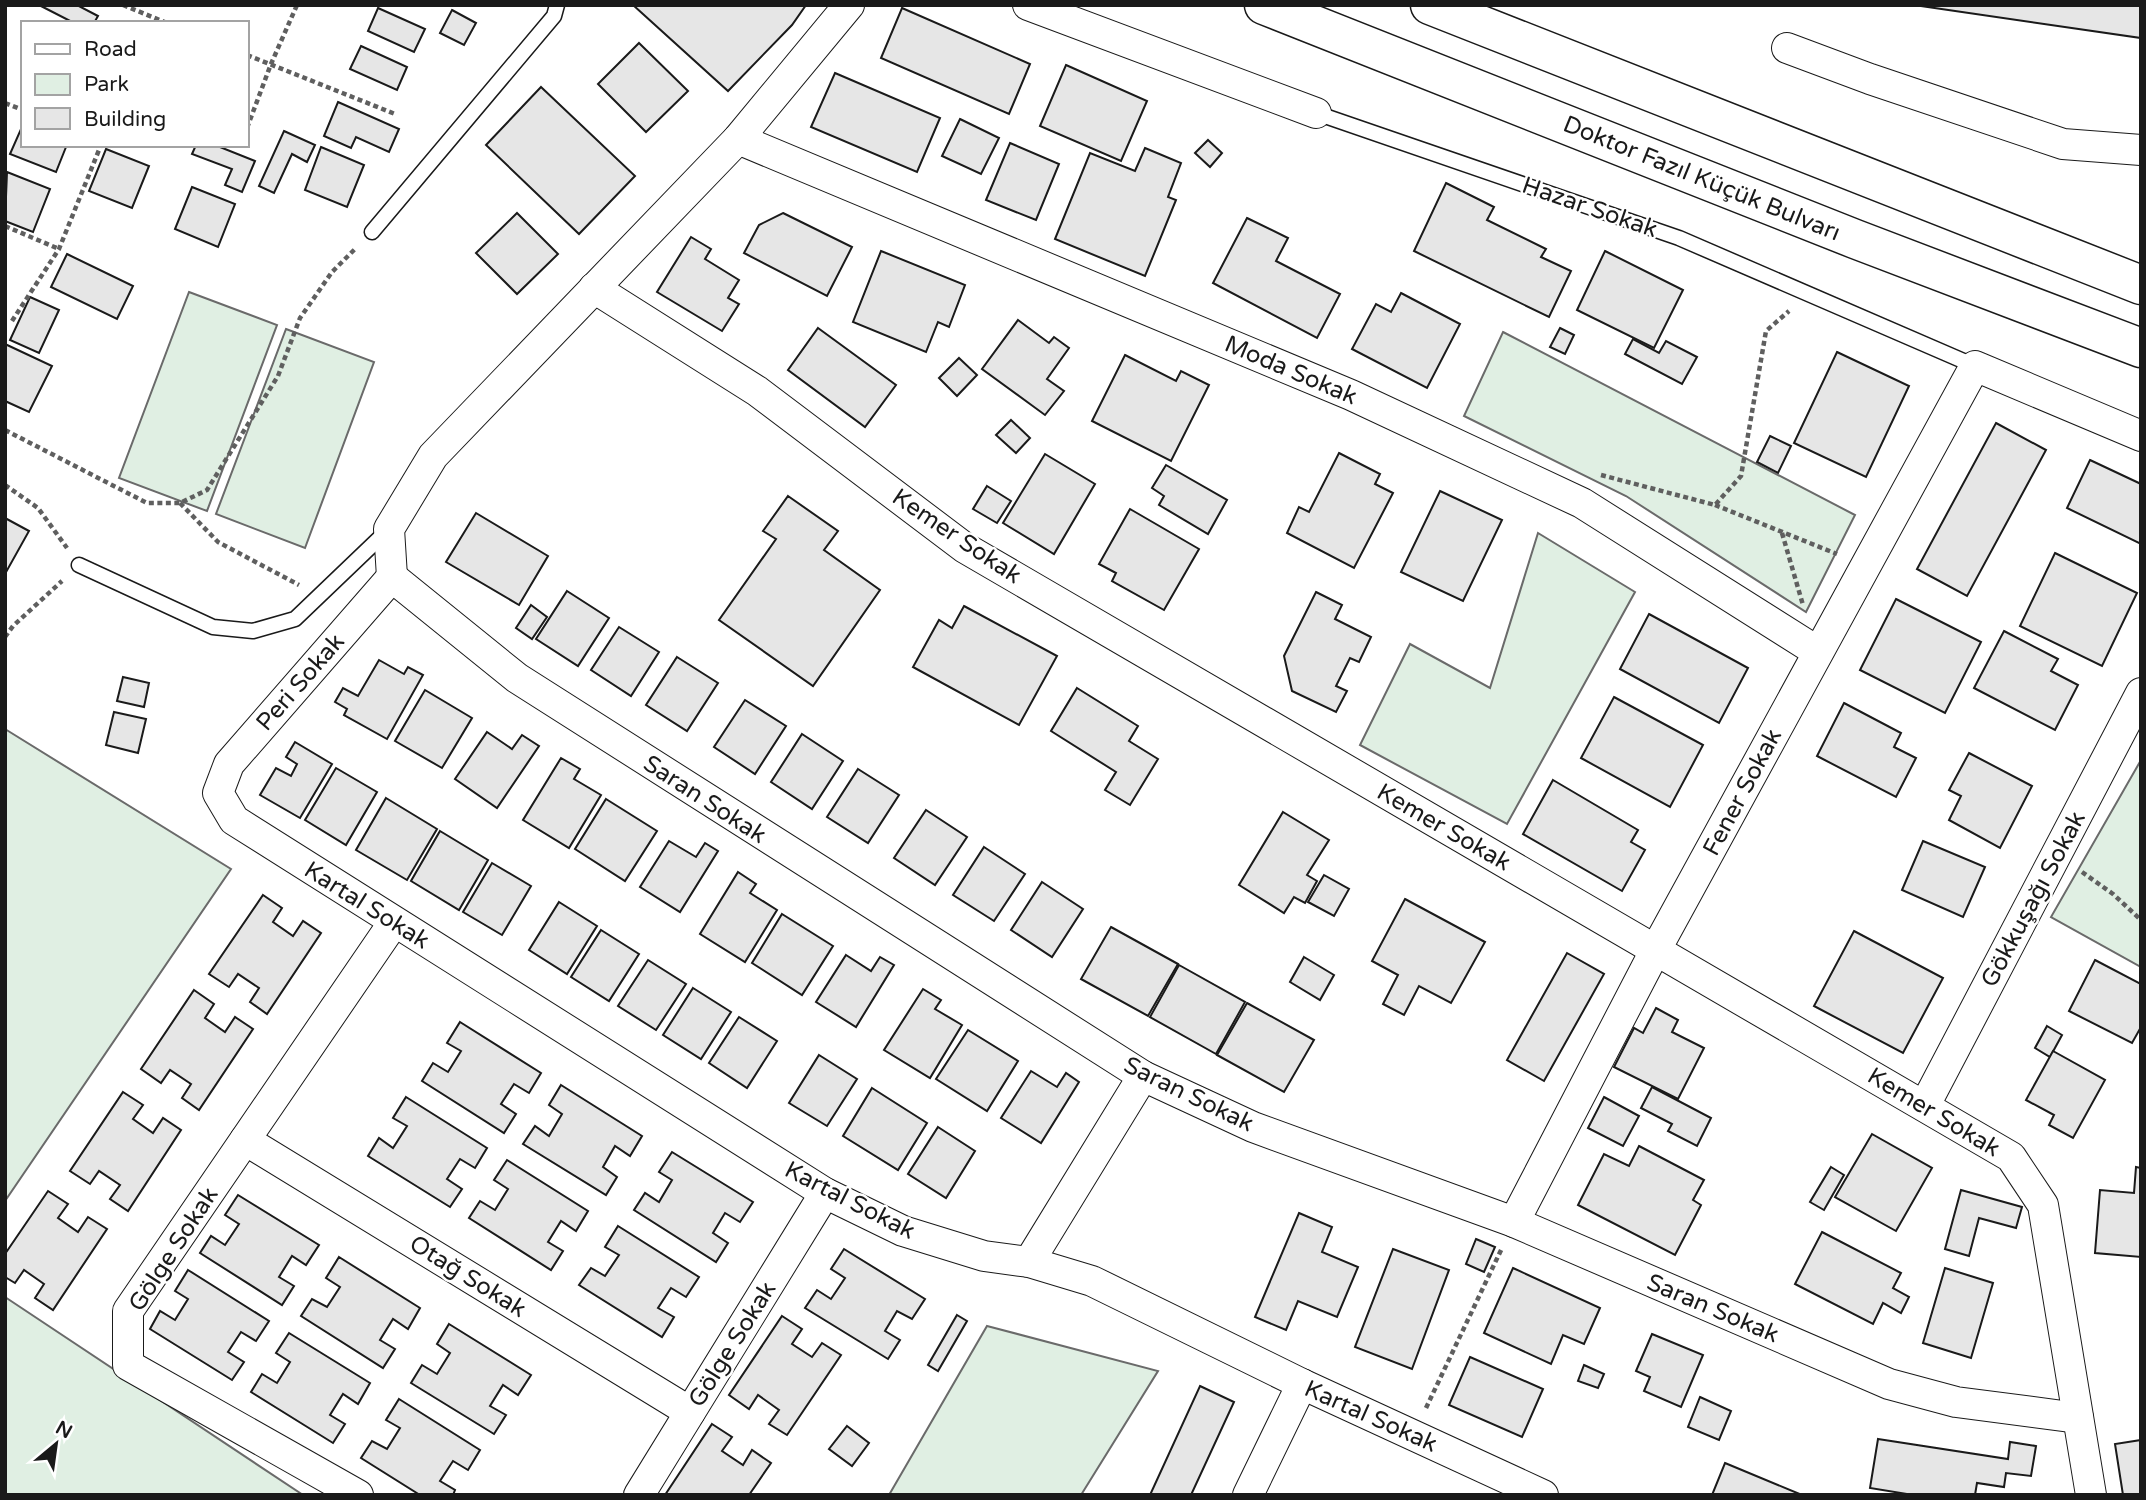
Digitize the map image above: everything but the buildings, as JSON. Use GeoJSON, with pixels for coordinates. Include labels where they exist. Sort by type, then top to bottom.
{"type":"FeatureCollection","features":[{"type":"Feature","properties":{"kind":"highway","name":"Doktor Fazıl Küçük Bulvarı"},"geometry":{"type":"LineString","coordinates":[[1264,5],[1868,244],[2141,348]]}},
{"type":"Feature","properties":{"kind":"highway"},"geometry":{"type":"LineString","coordinates":[[1430,5],[2141,285]]}},
{"type":"Feature","properties":{"kind":"street"},"geometry":{"type":"LineString","coordinates":[[392,577],[389,528],[433,456],[738,139],[849,5]]}},
{"type":"Feature","properties":{"kind":"street","name":"Hazar Sokak"},"geometry":{"type":"LineString","coordinates":[[1028,5],[1316,113]]}},
{"type":"Feature","properties":{"kind":"street"},"geometry":{"type":"LineString","coordinates":[[1787,48],[2063,144],[2141,150]]}},
{"type":"Feature","properties":{"kind":"street","name":"Moda Sokak"},"geometry":{"type":"LineString","coordinates":[[738,139],[1351,395],[1582,503],[1818,652]]}},
{"type":"Feature","properties":{"kind":"street","name":"Kemer Sokak"},"geometry":{"type":"LineString","coordinates":[[594,289],[757,391],[965,548],[2011,1157],[2043,1205],[2091,1495]]}},
{"type":"Feature","properties":{"kind":"street","name":"Hazar Sokak"},"geometry":{"type":"LineString","coordinates":[[1975,366],[2141,436]]}},
{"type":"Feature","properties":{"kind":"street","name":"Fener Sokak"},"geometry":{"type":"LineString","coordinates":[[1514,1222],[1655,951],[1975,366]]}},
{"type":"Feature","properties":{"kind":"street","name":"Peri Sokak"},"geometry":{"type":"LineString","coordinates":[[218,793],[229,764],[392,577]]}},
{"type":"Feature","properties":{"kind":"street","name":"Saran Sokak"},"geometry":{"type":"LineString","coordinates":[[392,577],[517,678],[1143,1076],[1253,1127],[1514,1222],[1889,1384],[1956,1402],[2078,1418]]}},
{"type":"Feature","properties":{"kind":"street","name":"Gökkuşağı Sokak"},"geometry":{"type":"LineString","coordinates":[[1925,1105],[2141,693]]}},
{"type":"Feature","properties":{"kind":"street","name":"Kartal Sokak"},"geometry":{"type":"LineString","coordinates":[[218,793],[234,820],[825,1193],[904,1231],[984,1256],[1029,1262],[1092,1281],[1302,1384],[1538,1494]]}},
{"type":"Feature","properties":{"kind":"street","name":"Gölge Sokak"},"geometry":{"type":"LineString","coordinates":[[358,1495],[128,1365],[128,1311],[394,922]]}},
{"type":"Feature","properties":{"kind":"street"},"geometry":{"type":"LineString","coordinates":[[1029,1262],[1143,1076]]}},
{"type":"Feature","properties":{"kind":"street","name":"Otağ Sokak"},"geometry":{"type":"LineString","coordinates":[[245,1140],[690,1412]]}},
{"type":"Feature","properties":{"kind":"street","name":"Gölge Sokak"},"geometry":{"type":"LineString","coordinates":[[639,1495],[825,1193]]}},
{"type":"Feature","properties":{"kind":"street"},"geometry":{"type":"LineString","coordinates":[[1248,1495],[1302,1384]]}},
{"type":"Feature","properties":{"kind":"lane"},"geometry":{"type":"LineString","coordinates":[[372,232],[554,16],[557,5]]}},
{"type":"Feature","properties":{"kind":"lane","name":"Hazar Sokak"},"geometry":{"type":"LineString","coordinates":[[1316,113],[1679,238],[1975,366]]}},
{"type":"Feature","properties":{"kind":"lane"},"geometry":{"type":"LineString","coordinates":[[79,565],[213,627],[253,631],[295,619],[389,528]]}},
{"type":"Feature","properties":{"kind":"path"},"geometry":{"type":"LineString","coordinates":[[123,5],[162,21]]}},
{"type":"Feature","properties":{"kind":"path"},"geometry":{"type":"LineString","coordinates":[[248,125],[297,5]]}},
{"type":"Feature","properties":{"kind":"path"},"geometry":{"type":"LineString","coordinates":[[248,55],[395,114]]}},
{"type":"Feature","properties":{"kind":"path"},"geometry":{"type":"LineString","coordinates":[[12,321],[59,249],[100,147]]}},
{"type":"Feature","properties":{"kind":"path"},"geometry":{"type":"LineString","coordinates":[[5,226],[59,249]]}},
{"type":"Feature","properties":{"kind":"path"},"geometry":{"type":"LineString","coordinates":[[5,430],[147,503],[180,503],[207,490],[278,376],[300,318],[332,272],[372,232]]}},
{"type":"Feature","properties":{"kind":"path"},"geometry":{"type":"LineString","coordinates":[[1715,505],[1741,476],[1766,331],[1808,294]]}},
{"type":"Feature","properties":{"kind":"path"},"geometry":{"type":"LineString","coordinates":[[1588,472],[1715,505],[1866,565]]}},
{"type":"Feature","properties":{"kind":"path"},"geometry":{"type":"LineString","coordinates":[[5,485],[38,508],[79,565],[13,626],[5,637]]}},
{"type":"Feature","properties":{"kind":"path"},"geometry":{"type":"LineString","coordinates":[[180,503],[218,542],[319,596]]}},
{"type":"Feature","properties":{"kind":"path"},"geometry":{"type":"LineString","coordinates":[[1781,532],[1818,652]]}},
{"type":"Feature","properties":{"kind":"path"},"geometry":{"type":"LineString","coordinates":[[2057,854],[2113,894],[2141,920]]}},
{"type":"Feature","properties":{"kind":"path"},"geometry":{"type":"LineString","coordinates":[[1414,1435],[1514,1222]]}},
{"type":"Feature","properties":{"kind":"green space"},"geometry":{"type":"Polygon","coordinates":[[[189,292],[277,325],[207,511],[119,478],[189,292]]]}},
{"type":"Feature","properties":{"kind":"green space"},"geometry":{"type":"Polygon","coordinates":[[[286,329],[374,362],[305,548],[216,514],[286,329]]]}},
{"type":"Feature","properties":{"kind":"green space"},"geometry":{"type":"Polygon","coordinates":[[[1503,332],[1855,515],[1806,612],[1626,496],[1464,416],[1503,332]]]}},
{"type":"Feature","properties":{"kind":"green space"},"geometry":{"type":"Polygon","coordinates":[[[1538,533],[1635,592],[1507,824],[1360,745],[1410,644],[1490,688],[1538,533]]]}},
{"type":"Feature","properties":{"kind":"green space"},"geometry":{"type":"Polygon","coordinates":[[[5,729],[231,869],[5,1201],[5,729]]]}},
{"type":"Feature","properties":{"kind":"green space"},"geometry":{"type":"Polygon","coordinates":[[[2141,760],[2141,967],[2051,917],[2141,760]]]}},
{"type":"Feature","properties":{"kind":"green space"},"geometry":{"type":"Polygon","coordinates":[[[5,1297],[303,1495],[5,1495],[5,1297]]]}},
{"type":"Feature","properties":{"kind":"green space"},"geometry":{"type":"Polygon","coordinates":[[[987,1326],[1158,1371],[1081,1495],[889,1495],[987,1326]]]}}]}
